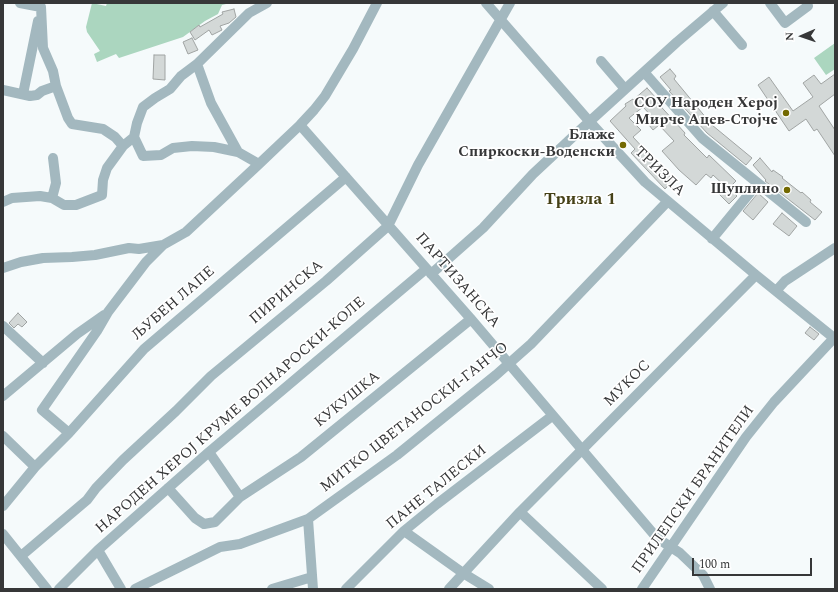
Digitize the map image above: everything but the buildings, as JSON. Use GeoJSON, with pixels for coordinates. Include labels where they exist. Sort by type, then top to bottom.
{"type":"FeatureCollection","features":[{"type":"Feature","properties":{"kind":"street"},"geometry":{"type":"LineString","coordinates":[[20,3],[42,5]]}},
{"type":"Feature","properties":{"kind":"street"},"geometry":{"type":"LineString","coordinates":[[3,202],[12,198],[40,196],[52,198],[64,205],[76,205],[102,195],[103,180],[107,168],[122,146],[134,136],[143,108],[155,98],[170,89],[181,76],[250,14],[267,3]]}},
{"type":"Feature","properties":{"kind":"street"},"geometry":{"type":"LineString","coordinates":[[69,433],[42,410],[97,331],[108,312],[146,262],[163,245],[186,232],[300,125],[325,96],[353,49],[377,3]]}},
{"type":"Feature","properties":{"kind":"street","name":"ТРИЗЛА"},"geometry":{"type":"LineString","coordinates":[[486,3],[589,121],[645,182],[712,239],[835,338]]}},
{"type":"Feature","properties":{"kind":"street","name":"ПИРИНСКА"},"geometry":{"type":"LineString","coordinates":[[21,556],[87,500],[96,488],[123,460],[211,376],[326,281],[388,226],[418,166],[510,3]]}},
{"type":"Feature","properties":{"kind":"street"},"geometry":{"type":"LineString","coordinates":[[770,3],[785,23],[808,6]]}},
{"type":"Feature","properties":{"kind":"street"},"geometry":{"type":"LineString","coordinates":[[42,5],[43,48],[53,71],[62,104],[72,124],[103,129],[115,137],[122,146]]}},
{"type":"Feature","properties":{"kind":"street"},"geometry":{"type":"LineString","coordinates":[[22,94],[42,5]]}},
{"type":"Feature","properties":{"kind":"street","name":"НАРОДЕН ХЕРОЈ КРУМЕ ВОЛНАРОСКИ-КОЛЕ"},"geometry":{"type":"LineString","coordinates":[[59,589],[98,550],[209,452],[428,271],[483,228],[533,174],[589,121],[718,6],[742,45]]}},
{"type":"Feature","properties":{"kind":"street"},"geometry":{"type":"LineString","coordinates":[[601,61],[625,89]]}},
{"type":"Feature","properties":{"kind":"street"},"geometry":{"type":"LineString","coordinates":[[196,64],[211,103],[238,152]]}},
{"type":"Feature","properties":{"kind":"street"},"geometry":{"type":"LineString","coordinates":[[644,72],[702,138],[806,222]]}},
{"type":"Feature","properties":{"kind":"street"},"geometry":{"type":"LineString","coordinates":[[3,90],[30,96],[37,95],[42,91],[56,86]]}},
{"type":"Feature","properties":{"kind":"street","name":"ПАРТИЗАНСКА"},"geometry":{"type":"LineString","coordinates":[[300,125],[471,319],[657,538],[680,553],[703,575],[710,589]]}},
{"type":"Feature","properties":{"kind":"street"},"geometry":{"type":"LineString","coordinates":[[134,136],[143,156],[161,155],[173,148],[192,146],[214,147],[238,152],[259,164]]}},
{"type":"Feature","properties":{"kind":"street"},"geometry":{"type":"LineString","coordinates":[[52,198],[56,183],[53,158]]}},
{"type":"Feature","properties":{"kind":"street","name":"ЉУБЕН ЛАПЕ"},"geometry":{"type":"LineString","coordinates":[[4,503],[35,467],[69,433],[144,350],[346,177]]}},
{"type":"Feature","properties":{"kind":"street"},"geometry":{"type":"LineString","coordinates":[[712,239],[758,183]]}},
{"type":"Feature","properties":{"kind":"street","name":"МИТКО ЦВЕТАНОСКИ-ГАНЧО"},"geometry":{"type":"LineString","coordinates":[[135,589],[220,547],[240,544],[308,520],[397,455],[509,364],[531,344],[667,202]]}},
{"type":"Feature","properties":{"kind":"street"},"geometry":{"type":"LineString","coordinates":[[3,268],[22,262],[43,258],[80,257],[129,248],[140,249],[163,245]]}},
{"type":"Feature","properties":{"kind":"street"},"geometry":{"type":"LineString","coordinates":[[776,291],[785,281],[835,248]]}},
{"type":"Feature","properties":{"kind":"street","name":"МУКОС"},"geometry":{"type":"LineString","coordinates":[[449,589],[520,512],[756,275]]}},
{"type":"Feature","properties":{"kind":"street"},"geometry":{"type":"LineString","coordinates":[[3,396],[77,334],[108,312]]}},
{"type":"Feature","properties":{"kind":"street","name":"КУКУШКА"},"geometry":{"type":"LineString","coordinates":[[168,488],[195,518],[204,524],[215,522],[240,496],[301,458],[471,319]]}},
{"type":"Feature","properties":{"kind":"street"},"geometry":{"type":"LineString","coordinates":[[3,326],[43,363]]}},
{"type":"Feature","properties":{"kind":"street","name":"ПРИЛЕПСКИ БРАНИТЕЛИ"},"geometry":{"type":"LineString","coordinates":[[642,589],[746,437],[774,402],[835,338]]}},
{"type":"Feature","properties":{"kind":"street","name":"ПАНЕ ТАЛЕСКИ"},"geometry":{"type":"LineString","coordinates":[[346,589],[404,531],[552,416]]}},
{"type":"Feature","properties":{"kind":"street"},"geometry":{"type":"LineString","coordinates":[[3,436],[35,467]]}},
{"type":"Feature","properties":{"kind":"street"},"geometry":{"type":"LineString","coordinates":[[209,452],[240,496]]}},
{"type":"Feature","properties":{"kind":"street"},"geometry":{"type":"LineString","coordinates":[[520,512],[602,589]]}},
{"type":"Feature","properties":{"kind":"street"},"geometry":{"type":"LineString","coordinates":[[308,520],[313,589]]}},
{"type":"Feature","properties":{"kind":"street"},"geometry":{"type":"LineString","coordinates":[[404,531],[463,573],[489,589]]}},
{"type":"Feature","properties":{"kind":"street"},"geometry":{"type":"LineString","coordinates":[[3,534],[47,589]]}},
{"type":"Feature","properties":{"kind":"street"},"geometry":{"type":"LineString","coordinates":[[98,550],[121,589]]}},
{"type":"Feature","properties":{"kind":"street"},"geometry":{"type":"LineString","coordinates":[[272,589],[312,577]]}},
{"type":"Feature","properties":{"kind":"green space"},"geometry":{"type":"Polygon","coordinates":[[[92,3],[106,6],[107,3],[230,3],[222,5],[218,14],[205,21],[183,37],[119,58],[116,54],[97,62],[94,54],[100,51],[87,32],[86,27],[92,3]]]}},
{"type":"Feature","properties":{"kind":"green space"},"geometry":{"type":"Polygon","coordinates":[[[835,43],[835,69],[826,75],[814,58],[835,43]]]}},
{"type":"Feature","properties":{"kind":"place","name":"СОУ Народен Херој Мирче Ацев-Стојче"},"geometry":{"type":"Point","coordinates":[786,113]}},
{"type":"Feature","properties":{"kind":"place","name":"Блаже Спиркоски-Воденски"},"geometry":{"type":"Point","coordinates":[623,145]}},
{"type":"Feature","properties":{"kind":"place","name":"Шуплино"},"geometry":{"type":"Point","coordinates":[787,190]}},
{"type":"Feature","properties":{"kind":"district","name":"Тризла 1"},"geometry":{"type":"Point","coordinates":[580,201]}}]}
